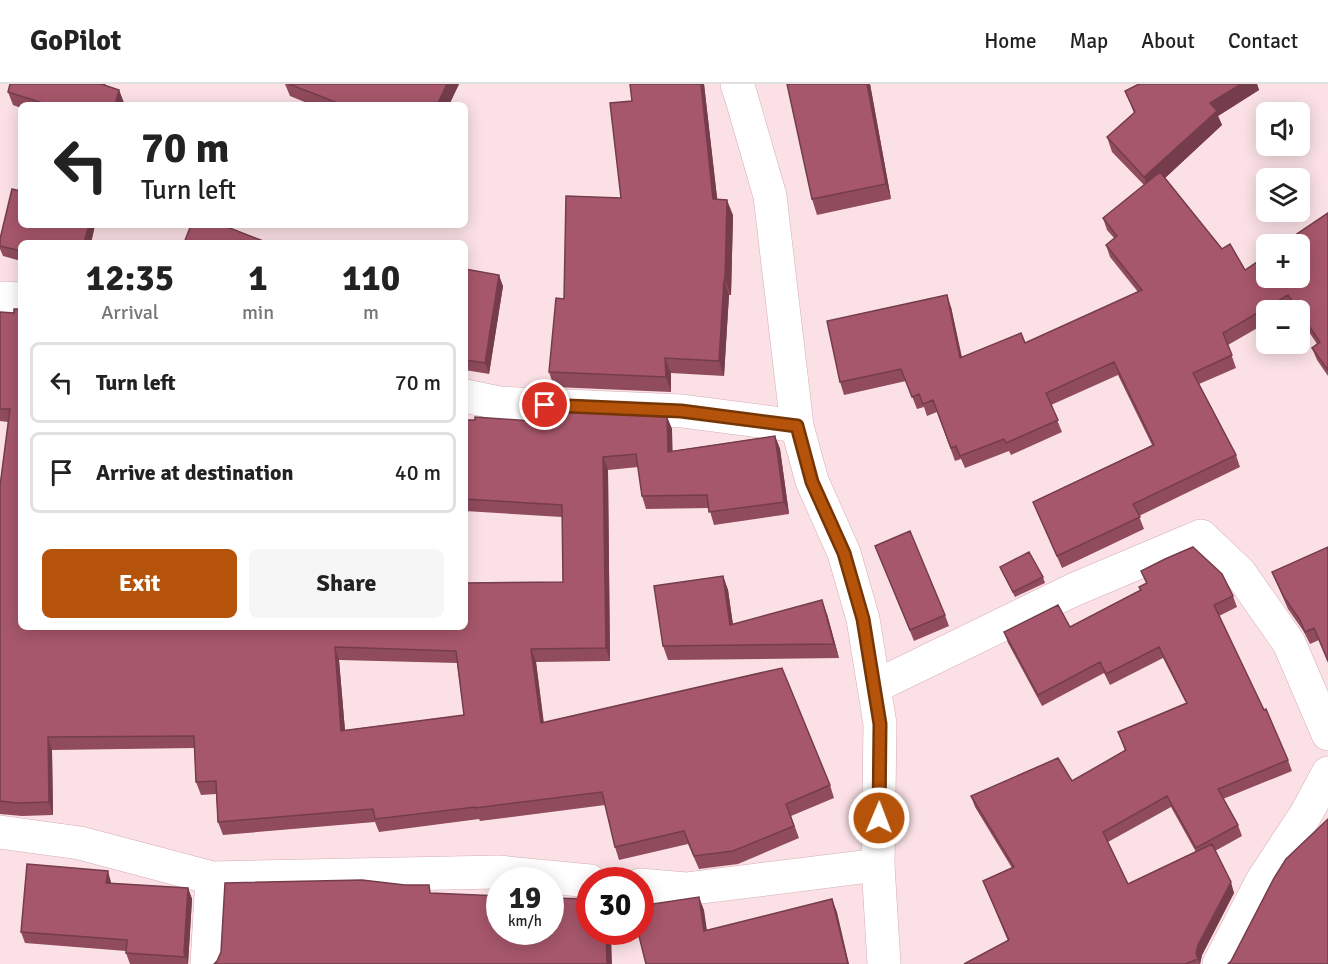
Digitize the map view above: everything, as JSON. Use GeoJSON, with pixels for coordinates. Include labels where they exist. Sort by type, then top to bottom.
{"type":"FeatureCollection","features":[{"type":"Feature","properties":{"kind":"street"},"geometry":{"type":"LineString","coordinates":[[736,84],[770,196],[797,426],[812,482],[844,553],[863,619],[880,724],[878,865],[884,964]]}},
{"type":"Feature","properties":{"kind":"street"},"geometry":{"type":"LineString","coordinates":[[0,298],[18,299]]}},
{"type":"Feature","properties":{"kind":"street"},"geometry":{"type":"LineString","coordinates":[[468,397],[499,403],[681,411],[797,426]]}},
{"type":"Feature","properties":{"kind":"street"},"geometry":{"type":"LineString","coordinates":[[874,687],[1073,590],[1201,536],[1240,573],[1289,643],[1328,734]]}},
{"type":"Feature","properties":{"kind":"street"},"geometry":{"type":"LineString","coordinates":[[1219,964],[1262,882],[1306,814],[1328,774]]}},
{"type":"Feature","properties":{"kind":"street"},"geometry":{"type":"LineString","coordinates":[[0,832],[80,843],[212,878],[498,873],[576,879]]}},
{"type":"Feature","properties":{"kind":"street"},"geometry":{"type":"LineString","coordinates":[[654,886],[686,889],[878,865]]}},
{"type":"Feature","properties":{"kind":"street"},"geometry":{"type":"LineString","coordinates":[[207,964],[212,878]]}},
{"type":"Feature","properties":{"kind":"building"},"geometry":{"type":"Polygon","coordinates":[[[10,84],[101,84],[119,90],[116,102],[40,102],[8,92],[10,84]]]}},
{"type":"Feature","properties":{"kind":"building"},"geometry":{"type":"Polygon","coordinates":[[[289,84],[447,84],[438,102],[335,102],[289,84]]]}},
{"type":"Feature","properties":{"kind":"building"},"geometry":{"type":"Polygon","coordinates":[[[630,84],[701,84],[713,199],[727,200],[725,280],[719,361],[665,358],[666,377],[549,372],[556,298],[564,299],[566,196],[621,198],[610,103],[632,101],[630,84]]]}},
{"type":"Feature","properties":{"kind":"building"},"geometry":{"type":"Polygon","coordinates":[[[787,84],[867,84],[886,184],[812,199],[787,84]]]}},
{"type":"Feature","properties":{"kind":"building"},"geometry":{"type":"Polygon","coordinates":[[[1139,84],[1241,84],[1210,103],[1217,111],[1144,177],[1107,137],[1135,112],[1125,91],[1139,84]]]}},
{"type":"Feature","properties":{"kind":"building"},"geometry":{"type":"Polygon","coordinates":[[[1160,172],[1222,249],[1230,244],[1245,270],[1256,263],[1256,288],[1310,288],[1310,234],[1297,234],[1328,213],[1328,370],[1312,348],[1320,342],[1310,327],[1310,300],[1291,300],[1288,295],[1279,300],[1256,300],[1256,314],[1223,333],[1232,355],[1193,373],[1236,455],[1133,504],[1140,517],[1057,556],[1033,502],[1154,445],[1114,362],[1046,393],[1058,420],[1006,443],[1004,439],[960,456],[956,446],[951,448],[933,400],[923,404],[919,394],[912,397],[901,369],[840,382],[827,321],[947,295],[960,358],[1021,333],[1025,343],[1142,290],[1106,245],[1117,236],[1103,218],[1160,172]]]}},
{"type":"Feature","properties":{"kind":"building"},"geometry":{"type":"Polygon","coordinates":[[[12,189],[18,190],[18,228],[88,228],[85,240],[18,240],[18,250],[0,246],[12,189]]]}},
{"type":"Feature","properties":{"kind":"building"},"geometry":{"type":"Polygon","coordinates":[[[190,228],[230,228],[260,240],[185,240],[190,228]]]}},
{"type":"Feature","properties":{"kind":"building"},"geometry":{"type":"Polygon","coordinates":[[[468,270],[499,275],[485,363],[468,360],[468,270]]]}},
{"type":"Feature","properties":{"kind":"building"},"geometry":{"type":"Polygon","coordinates":[[[14,309],[18,309],[18,630],[468,630],[468,583],[563,582],[562,505],[468,499],[468,420],[475,420],[475,417],[545,422],[546,411],[667,417],[668,452],[775,436],[784,502],[709,512],[707,495],[642,496],[636,454],[603,457],[606,648],[531,649],[541,723],[782,668],[830,785],[786,804],[794,826],[733,851],[694,856],[684,831],[615,847],[602,792],[375,819],[373,809],[218,822],[216,781],[196,782],[194,736],[48,737],[49,802],[0,801],[0,486],[10,409],[0,409],[0,312],[14,313],[14,309]],[[335,647],[341,731],[464,715],[456,651],[335,647]]]}},
{"type":"Feature","properties":{"kind":"building"},"geometry":{"type":"Polygon","coordinates":[[[910,531],[945,615],[910,630],[875,546],[910,531]]]}},
{"type":"Feature","properties":{"kind":"building"},"geometry":{"type":"Polygon","coordinates":[[[1193,547],[1222,574],[1233,596],[1214,605],[1264,710],[1266,709],[1288,760],[1218,789],[1238,825],[1196,848],[1167,796],[1103,832],[1128,884],[1212,844],[1231,882],[1198,945],[1196,953],[1198,959],[1185,964],[964,964],[1009,940],[983,881],[1014,867],[971,796],[1058,758],[1072,781],[1126,750],[1118,732],[1187,703],[1159,647],[1106,674],[1100,662],[1038,695],[1004,632],[1058,605],[1070,627],[1141,590],[1139,587],[1147,583],[1141,571],[1193,547]]]}},
{"type":"Feature","properties":{"kind":"building"},"geometry":{"type":"Polygon","coordinates":[[[1328,547],[1328,661],[1314,628],[1305,632],[1272,572],[1328,547]]]}},
{"type":"Feature","properties":{"kind":"building"},"geometry":{"type":"Polygon","coordinates":[[[1029,552],[1043,577],[1013,592],[1000,567],[1029,552]]]}},
{"type":"Feature","properties":{"kind":"building"},"geometry":{"type":"Polygon","coordinates":[[[723,576],[730,625],[822,600],[834,644],[663,646],[654,586],[723,576]]]}},
{"type":"Feature","properties":{"kind":"building"},"geometry":{"type":"Polygon","coordinates":[[[1328,819],[1328,964],[1228,964],[1286,859],[1328,819]]]}},
{"type":"Feature","properties":{"kind":"building"},"geometry":{"type":"Polygon","coordinates":[[[27,864],[108,871],[106,883],[188,888],[185,957],[126,953],[127,940],[21,932],[27,864]]]}},
{"type":"Feature","properties":{"kind":"building"},"geometry":{"type":"Polygon","coordinates":[[[362,880],[429,885],[430,893],[486,895],[486,945],[564,945],[564,898],[576,899],[576,945],[606,945],[607,964],[214,964],[221,952],[225,883],[362,880]]]}},
{"type":"Feature","properties":{"kind":"building"},"geometry":{"type":"Polygon","coordinates":[[[699,897],[704,931],[832,899],[848,964],[646,964],[641,945],[654,945],[654,904],[699,897]]]}},
{"type":"Feature","properties":{"kind":"route"},"geometry":{"type":"LineString","coordinates":[[545,405],[681,411],[797,426],[812,482],[844,553],[863,619],[880,724],[879,818]]}}]}
